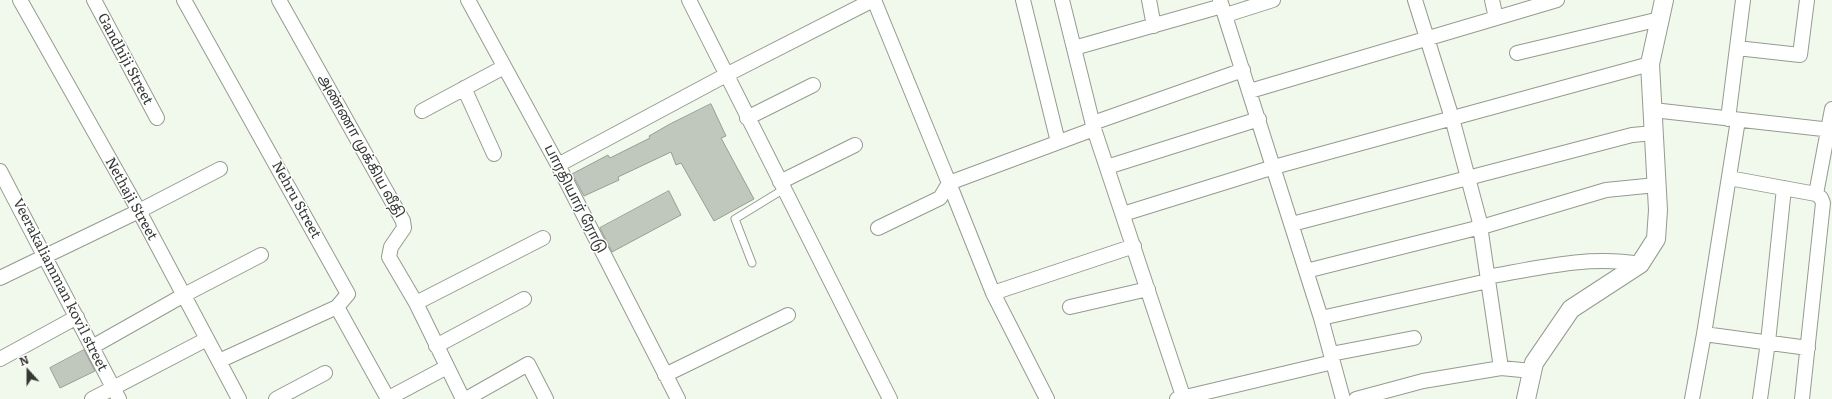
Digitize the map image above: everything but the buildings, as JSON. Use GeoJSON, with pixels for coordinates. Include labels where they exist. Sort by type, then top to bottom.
{"type":"FeatureCollection","features":[{"type":"Feature","properties":{"kind":"street","name":"Nethaji Street"},"geometry":{"type":"LineString","coordinates":[[20,0],[139,211],[239,399]]}},
{"type":"Feature","properties":{"kind":"street","name":"Gandhiji Street"},"geometry":{"type":"LineString","coordinates":[[94,0],[156,118]]}},
{"type":"Feature","properties":{"kind":"street","name":"Nehru Street"},"geometry":{"type":"LineString","coordinates":[[184,0],[348,294],[337,307]]}},
{"type":"Feature","properties":{"kind":"street","name":"அண்ணா முக்கிய வீதி"},"geometry":{"type":"LineString","coordinates":[[279,0],[403,221],[404,228],[391,247],[389,258],[416,303],[436,346],[464,399]]}},
{"type":"Feature","properties":{"kind":"street","name":"பாரதியார் ரோடு"},"geometry":{"type":"LineString","coordinates":[[468,0],[558,165],[678,399]]}},
{"type":"Feature","properties":{"kind":"street"},"geometry":{"type":"LineString","coordinates":[[689,0],[890,399]]}},
{"type":"Feature","properties":{"kind":"street"},"geometry":{"type":"LineString","coordinates":[[558,165],[726,75],[850,5],[873,0],[993,292],[1047,399]]}},
{"type":"Feature","properties":{"kind":"street"},"geometry":{"type":"LineString","coordinates":[[1023,0],[1058,142]]}},
{"type":"Feature","properties":{"kind":"street"},"geometry":{"type":"LineString","coordinates":[[1062,0],[1093,126],[1134,246],[1182,398],[1414,338]]}},
{"type":"Feature","properties":{"kind":"street"},"geometry":{"type":"LineString","coordinates":[[1149,0],[1154,26]]}},
{"type":"Feature","properties":{"kind":"street"},"geometry":{"type":"LineString","coordinates":[[1074,48],[1223,7],[1273,0]]}},
{"type":"Feature","properties":{"kind":"street"},"geometry":{"type":"LineString","coordinates":[[1415,0],[1452,118],[1480,227],[1501,368]]}},
{"type":"Feature","properties":{"kind":"street"},"geometry":{"type":"LineString","coordinates":[[1492,0],[1496,18]]}},
{"type":"Feature","properties":{"kind":"street"},"geometry":{"type":"LineString","coordinates":[[1250,91],[1557,0]]}},
{"type":"Feature","properties":{"kind":"street"},"geometry":{"type":"LineString","coordinates":[[1356,399],[1423,381],[1501,368],[1525,370],[1534,363],[1571,309],[1640,264],[1656,239],[1658,210],[1644,186],[1643,134],[1653,110],[1641,66],[1660,19],[1664,0]]}},
{"type":"Feature","properties":{"kind":"street"},"geometry":{"type":"LineString","coordinates":[[1692,399],[1729,178],[1737,48],[1743,0]]}},
{"type":"Feature","properties":{"kind":"street"},"geometry":{"type":"LineString","coordinates":[[1737,48],[1800,55],[1807,0]]}},
{"type":"Feature","properties":{"kind":"street"},"geometry":{"type":"LineString","coordinates":[[1223,7],[1321,318],[1343,399]]}},
{"type":"Feature","properties":{"kind":"street"},"geometry":{"type":"LineString","coordinates":[[1517,53],[1660,19]]}},
{"type":"Feature","properties":{"kind":"street"},"geometry":{"type":"LineString","coordinates":[[1123,214],[1274,167],[1641,66]]}},
{"type":"Feature","properties":{"kind":"street"},"geometry":{"type":"LineString","coordinates":[[422,111],[504,67]]}},
{"type":"Feature","properties":{"kind":"street"},"geometry":{"type":"LineString","coordinates":[[878,228],[940,198],[949,184],[1058,142],[1093,126],[1243,70]]}},
{"type":"Feature","properties":{"kind":"street"},"geometry":{"type":"LineString","coordinates":[[748,118],[813,85]]}},
{"type":"Feature","properties":{"kind":"street"},"geometry":{"type":"LineString","coordinates":[[464,88],[494,154]]}},
{"type":"Feature","properties":{"kind":"street"},"geometry":{"type":"LineString","coordinates":[[1816,194],[1831,130],[1832,109]]}},
{"type":"Feature","properties":{"kind":"street"},"geometry":{"type":"LineString","coordinates":[[1653,110],[1831,130]]}},
{"type":"Feature","properties":{"kind":"street"},"geometry":{"type":"LineString","coordinates":[[1107,167],[1259,119]]}},
{"type":"Feature","properties":{"kind":"street"},"geometry":{"type":"LineString","coordinates":[[1292,224],[1643,134]]}},
{"type":"Feature","properties":{"kind":"street"},"geometry":{"type":"LineString","coordinates":[[782,186],[854,145]]}},
{"type":"Feature","properties":{"kind":"street"},"geometry":{"type":"LineString","coordinates":[[0,278],[139,211],[220,169]]}},
{"type":"Feature","properties":{"kind":"street","name":"Veerakaliamman kovil street"},"geometry":{"type":"LineString","coordinates":[[0,171],[46,256],[116,394]]}},
{"type":"Feature","properties":{"kind":"street"},"geometry":{"type":"LineString","coordinates":[[1729,178],[1816,194],[1821,198],[1823,210],[1802,399]]}},
{"type":"Feature","properties":{"kind":"street"},"geometry":{"type":"LineString","coordinates":[[1306,271],[1480,227],[1606,190],[1644,186]]}},
{"type":"Feature","properties":{"kind":"street"},"geometry":{"type":"LineString","coordinates":[[1760,399],[1768,342],[1784,188]]}},
{"type":"Feature","properties":{"kind":"street"},"geometry":{"type":"LineString","coordinates":[[416,303],[543,238]]}},
{"type":"Feature","properties":{"kind":"street"},"geometry":{"type":"LineString","coordinates":[[993,292],[1134,246]]}},
{"type":"Feature","properties":{"kind":"street"},"geometry":{"type":"LineString","coordinates":[[92,347],[184,295],[261,255]]}},
{"type":"Feature","properties":{"kind":"street"},"geometry":{"type":"LineString","coordinates":[[1321,318],[1488,279],[1581,261],[1617,261],[1640,264]]}},
{"type":"Feature","properties":{"kind":"street"},"geometry":{"type":"LineString","coordinates":[[1070,307],[1148,289]]}},
{"type":"Feature","properties":{"kind":"street"},"geometry":{"type":"LineString","coordinates":[[436,346],[524,299]]}},
{"type":"Feature","properties":{"kind":"street"},"geometry":{"type":"LineString","coordinates":[[219,361],[337,307],[388,399],[447,367]]}},
{"type":"Feature","properties":{"kind":"street"},"geometry":{"type":"LineString","coordinates":[[665,375],[788,315]]}},
{"type":"Feature","properties":{"kind":"street"},"geometry":{"type":"LineString","coordinates":[[0,359],[77,317]]}},
{"type":"Feature","properties":{"kind":"street"},"geometry":{"type":"LineString","coordinates":[[1704,334],[1808,348]]}},
{"type":"Feature","properties":{"kind":"street"},"geometry":{"type":"LineString","coordinates":[[92,399],[116,394],[207,339]]}},
{"type":"Feature","properties":{"kind":"street"},"geometry":{"type":"LineString","coordinates":[[464,399],[528,364],[546,399]]}},
{"type":"Feature","properties":{"kind":"street"},"geometry":{"type":"LineString","coordinates":[[1525,370],[1526,399]]}},
{"type":"Feature","properties":{"kind":"street"},"geometry":{"type":"LineString","coordinates":[[276,399],[325,373]]}},
{"type":"Feature","properties":{"kind":"lane"},"geometry":{"type":"LineString","coordinates":[[752,263],[735,220],[782,186]]}}]}
